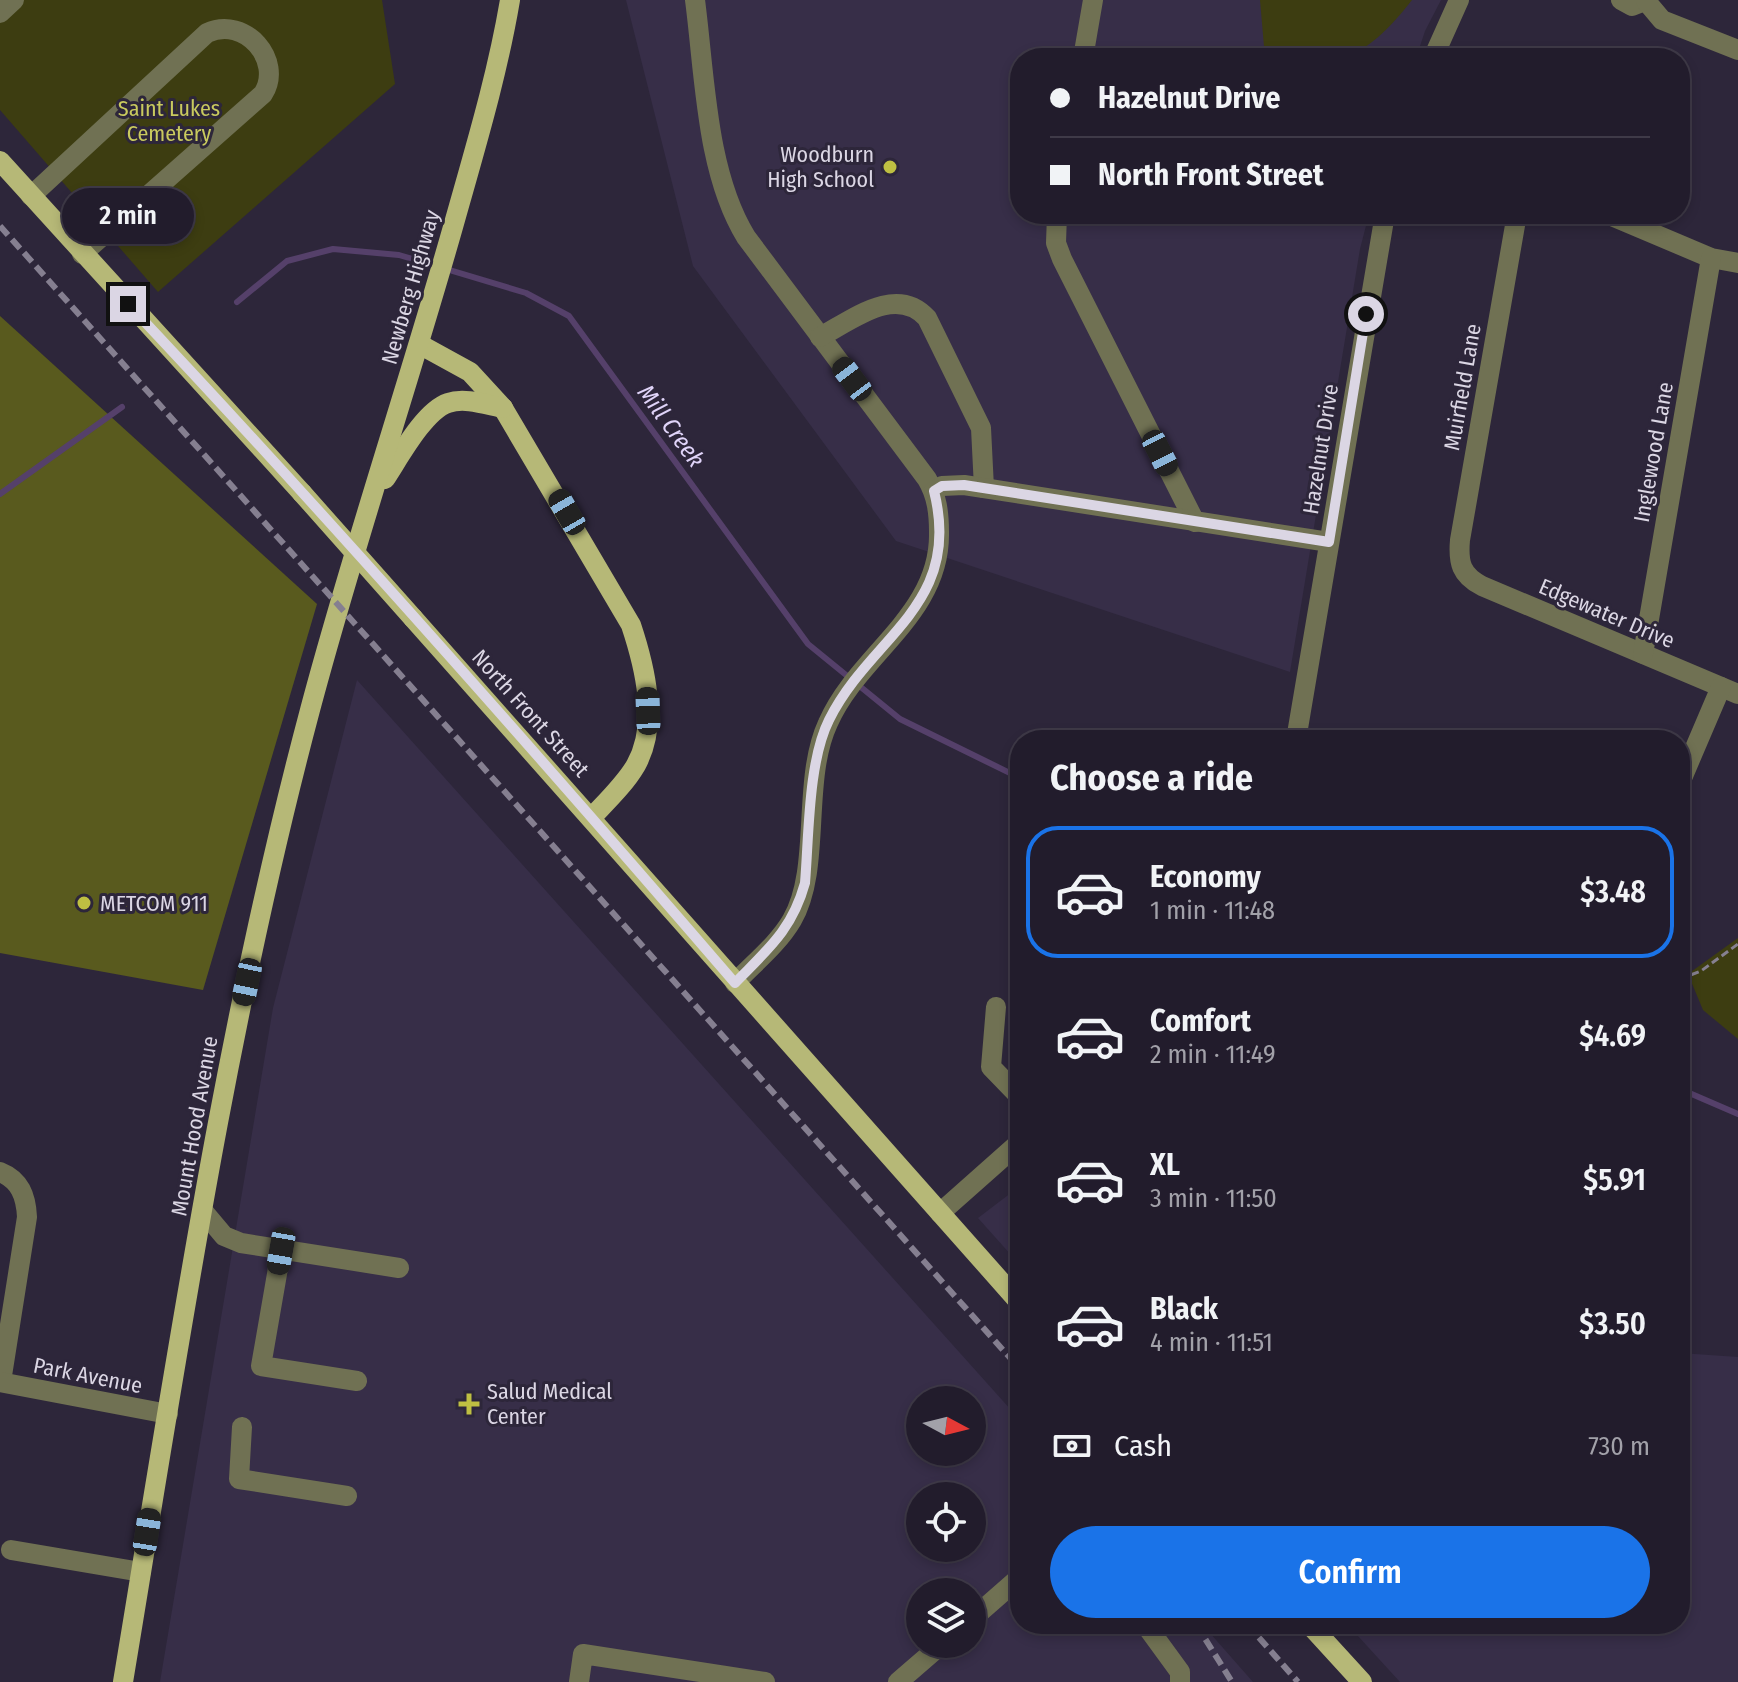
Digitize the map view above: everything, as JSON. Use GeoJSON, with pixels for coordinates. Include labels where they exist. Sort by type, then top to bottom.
{"type":"FeatureCollection","features":[{"type":"Feature","properties":{"kind":"main road","name":"Newberg Highway"},"geometry":{"type":"LineString","coordinates":[[345,585],[486,112],[510,0]]}},
{"type":"Feature","properties":{"kind":"main road","name":"North Front Street"},"geometry":{"type":"LineString","coordinates":[[0,161],[592,817],[1010,1292]]}},
{"type":"Feature","properties":{"kind":"main road"},"geometry":{"type":"LineString","coordinates":[[419,344],[470,372],[503,408],[624,610],[642,660],[648,711],[643,749],[638,763],[592,817]]}},
{"type":"Feature","properties":{"kind":"main road"},"geometry":{"type":"LineString","coordinates":[[372,498],[415,436],[447,403],[458,401],[503,408]]}},
{"type":"Feature","properties":{"kind":"main road","name":"Mount Hood Avenue"},"geometry":{"type":"LineString","coordinates":[[123,1682],[229,1064],[309,712],[345,585]]}},
{"type":"Feature","properties":{"kind":"main road"},"geometry":{"type":"LineString","coordinates":[[1318,1634],[1362,1682]]}},
{"type":"Feature","properties":{"kind":"street"},"geometry":{"type":"LineString","coordinates":[[0,13],[14,0]]}},
{"type":"Feature","properties":{"kind":"street"},"geometry":{"type":"LineString","coordinates":[[695,0],[716,166],[724,195],[746,237],[927,479],[934,491],[939,540],[933,577],[905,621],[847,691],[828,721],[818,752],[805,883],[800,902],[782,934],[735,983]]}},
{"type":"Feature","properties":{"kind":"street"},"geometry":{"type":"LineString","coordinates":[[1085,48],[1093,0]]}},
{"type":"Feature","properties":{"kind":"street"},"geometry":{"type":"LineString","coordinates":[[1437,48],[1459,0]]}},
{"type":"Feature","properties":{"kind":"street"},"geometry":{"type":"LineString","coordinates":[[1621,0],[1632,6],[1647,0],[1662,20],[1738,50]]}},
{"type":"Feature","properties":{"kind":"street"},"geometry":{"type":"LineString","coordinates":[[31,196],[207,33],[228,27],[249,36],[270,67],[271,77],[263,94],[82,254]]}},
{"type":"Feature","properties":{"kind":"street"},"geometry":{"type":"LineString","coordinates":[[1057,224],[1056,243],[1062,259],[1195,522]]}},
{"type":"Feature","properties":{"kind":"street","name":"Hazelnut Drive"},"geometry":{"type":"LineString","coordinates":[[1298,730],[1383,224]]}},
{"type":"Feature","properties":{"kind":"street","name":"Muirfield Lane"},"geometry":{"type":"LineString","coordinates":[[1461,569],[1460,540],[1515,224]]}},
{"type":"Feature","properties":{"kind":"street"},"geometry":{"type":"LineString","coordinates":[[1631,224],[1711,258],[1738,263]]}},
{"type":"Feature","properties":{"kind":"street","name":"Inglewood Lane"},"geometry":{"type":"LineString","coordinates":[[1643,654],[1711,258]]}},
{"type":"Feature","properties":{"kind":"street"},"geometry":{"type":"LineString","coordinates":[[820,337],[892,302],[902,302],[920,310],[927,318],[981,428],[984,488]]}},
{"type":"Feature","properties":{"kind":"street"},"geometry":{"type":"LineString","coordinates":[[934,491],[942,486],[954,485],[984,488],[1329,542]]}},
{"type":"Feature","properties":{"kind":"street","name":"Edgewater Drive"},"geometry":{"type":"LineString","coordinates":[[1461,569],[1482,586],[1729,690]]}},
{"type":"Feature","properties":{"kind":"street"},"geometry":{"type":"LineString","coordinates":[[1690,764],[1729,690]]}},
{"type":"Feature","properties":{"kind":"street"},"geometry":{"type":"LineString","coordinates":[[996,1007],[991,1067],[1010,1087]]}},
{"type":"Feature","properties":{"kind":"street"},"geometry":{"type":"LineString","coordinates":[[940,1213],[1010,1151]]}},
{"type":"Feature","properties":{"kind":"street"},"geometry":{"type":"LineString","coordinates":[[0,1172],[17,1183],[24,1193],[27,1217],[1,1382]]}},
{"type":"Feature","properties":{"kind":"street"},"geometry":{"type":"LineString","coordinates":[[203,1211],[224,1236],[241,1243],[399,1268]]}},
{"type":"Feature","properties":{"kind":"street"},"geometry":{"type":"LineString","coordinates":[[281,1251],[261,1366],[357,1381]]}},
{"type":"Feature","properties":{"kind":"street","name":"Park Avenue"},"geometry":{"type":"LineString","coordinates":[[1,1382],[168,1414]]}},
{"type":"Feature","properties":{"kind":"street"},"geometry":{"type":"LineString","coordinates":[[242,1427],[239,1479],[347,1496]]}},
{"type":"Feature","properties":{"kind":"street"},"geometry":{"type":"LineString","coordinates":[[11,1550],[141,1572]]}},
{"type":"Feature","properties":{"kind":"street"},"geometry":{"type":"LineString","coordinates":[[986,1607],[1010,1586]]}},
{"type":"Feature","properties":{"kind":"street"},"geometry":{"type":"LineString","coordinates":[[1152,1634],[1180,1672],[1180,1682]]}},
{"type":"Feature","properties":{"kind":"street"},"geometry":{"type":"LineString","coordinates":[[579,1682],[583,1654],[765,1682]]}},
{"type":"Feature","properties":{"kind":"street"},"geometry":{"type":"LineString","coordinates":[[898,1682],[926,1658]]}},
{"type":"Feature","properties":{"kind":"path"},"geometry":{"type":"LineString","coordinates":[[1690,975],[1701,971],[1738,944]]}},
{"type":"Feature","properties":{"kind":"shaded area"},"geometry":{"type":"Polygon","coordinates":[[[626,0],[1441,0],[1419,48],[1010,48],[1010,224],[1366,224],[1290,672],[896,541],[693,266],[626,0]]]}},
{"type":"Feature","properties":{"kind":"shaded area"},"geometry":{"type":"Polygon","coordinates":[[[0,316],[317,604],[203,990],[0,953],[0,316]]]}},
{"type":"Feature","properties":{"kind":"shaded area"},"geometry":{"type":"Polygon","coordinates":[[[357,680],[1010,1409],[1010,1634],[1211,1634],[1253,1682],[160,1682],[273,1008],[357,680]]]}},
{"type":"Feature","properties":{"kind":"shaded area"},"geometry":{"type":"Polygon","coordinates":[[[1010,1194],[1010,1254],[978,1218],[1010,1194]]]}},
{"type":"Feature","properties":{"kind":"shaded area"},"geometry":{"type":"Polygon","coordinates":[[[1690,1354],[1738,1357],[1738,1682],[1400,1682],[1356,1634],[1690,1634],[1690,1354]]]}},
{"type":"Feature","properties":{"kind":"green space","name":"Saint Lukes Cemetery"},"geometry":{"type":"Polygon","coordinates":[[[0,0],[382,0],[395,84],[158,292],[0,110],[0,0]]]}},
{"type":"Feature","properties":{"kind":"green space"},"geometry":{"type":"Polygon","coordinates":[[[1260,0],[1412,0],[1373,42],[1364,48],[1264,48],[1260,0]]]}},
{"type":"Feature","properties":{"kind":"green space"},"geometry":{"type":"Polygon","coordinates":[[[1738,938],[1738,1039],[1703,1010],[1690,973],[1738,938]]]}},
{"type":"Feature","properties":{"kind":"waterway","name":"Mill Creek"},"geometry":{"type":"LineString","coordinates":[[237,302],[287,261],[333,249],[399,255],[526,293],[569,316],[808,644],[900,719],[1010,773]]}},
{"type":"Feature","properties":{"kind":"waterway","name":"Mill Creek"},"geometry":{"type":"LineString","coordinates":[[0,494],[122,407]]}},
{"type":"Feature","properties":{"kind":"waterway","name":"Mill Creek"},"geometry":{"type":"LineString","coordinates":[[1690,1093],[1738,1114]]}},
{"type":"Feature","properties":{"kind":"railway"},"geometry":{"type":"LineString","coordinates":[[0,226],[1010,1358]]}},
{"type":"Feature","properties":{"kind":"railway"},"geometry":{"type":"LineString","coordinates":[[1202,1634],[1232,1682]]}},
{"type":"Feature","properties":{"kind":"railway"},"geometry":{"type":"LineString","coordinates":[[1256,1634],[1298,1682]]}},
{"type":"Feature","properties":{"kind":"place","name":"Woodburn High School"},"geometry":{"type":"Point","coordinates":[890,167]}},
{"type":"Feature","properties":{"kind":"place","name":"METCOM 911"},"geometry":{"type":"Point","coordinates":[84,903]}},
{"type":"Feature","properties":{"kind":"place","name":"Salud Medical Center"},"geometry":{"type":"Point","coordinates":[469,1404]}},
{"type":"Feature","properties":{"kind":"route"},"geometry":{"type":"LineString","coordinates":[[128,304],[572,795],[735,983],[782,934],[800,902],[805,883],[818,752],[828,721],[847,691],[923,597],[933,577],[939,540],[934,491],[942,486],[964,485],[1329,542],[1366,314]]}}]}
